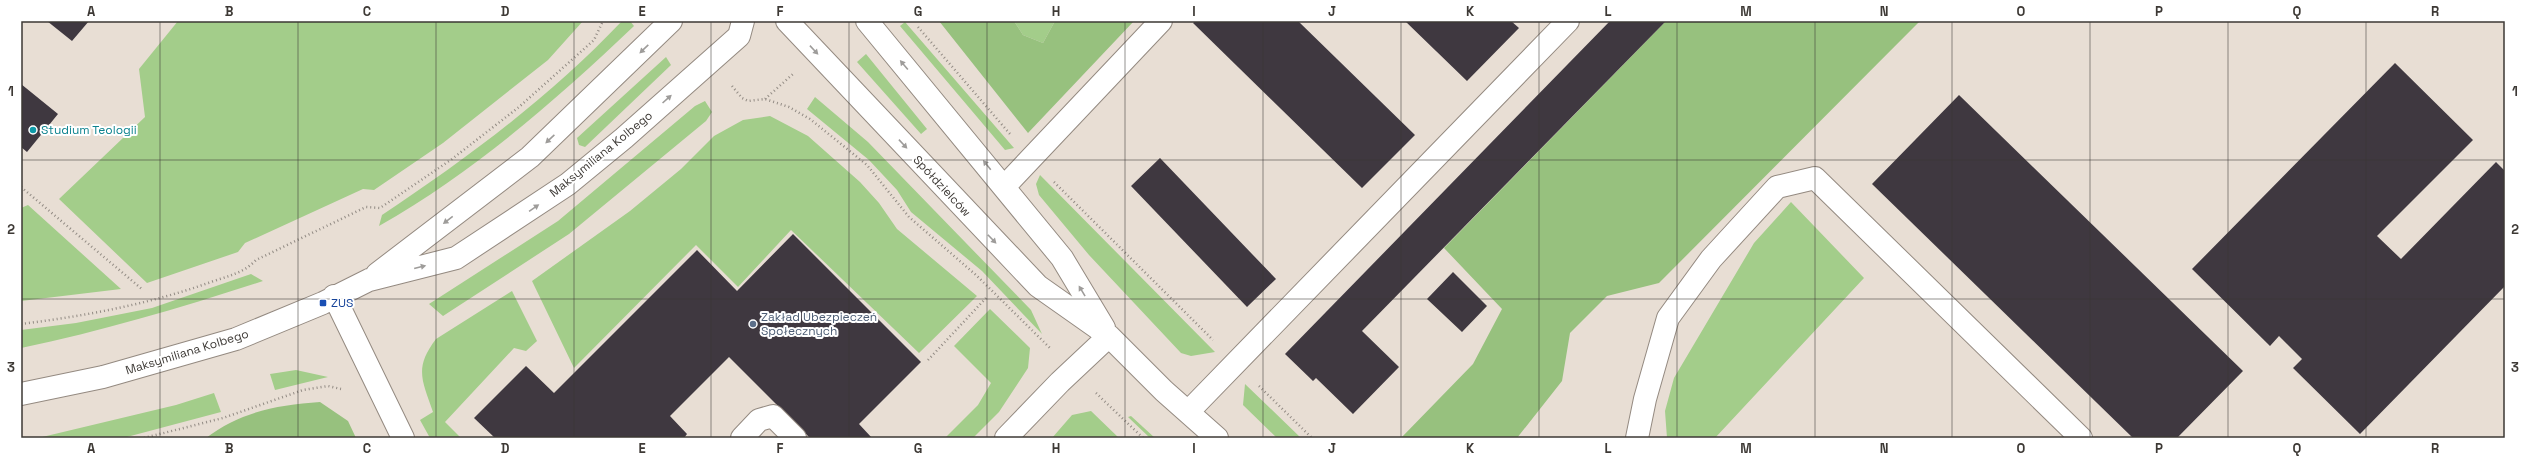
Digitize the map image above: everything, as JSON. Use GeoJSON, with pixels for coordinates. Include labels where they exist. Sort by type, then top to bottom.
{"type":"FeatureCollection","features":[{"type":"Feature","properties":{"kind":"street","name":"Maksymiliana Kolbego"},"geometry":{"type":"LineString","coordinates":[[369,280],[530,157],[671,21]]}},
{"type":"Feature","properties":{"kind":"street","name":"Maksymiliana Kolbego"},"geometry":{"type":"LineString","coordinates":[[21,394],[103,377],[236,339],[369,280],[456,258],[515,221],[595,163],[739,36],[743,21]]}},
{"type":"Feature","properties":{"kind":"street","name":"Spółdzielców"},"geometry":{"type":"LineString","coordinates":[[787,21],[1038,286],[1109,336],[1217,438]]}},
{"type":"Feature","properties":{"kind":"street","name":"Spółdzielców"},"geometry":{"type":"LineString","coordinates":[[867,21],[1062,258],[1109,336]]}},
{"type":"Feature","properties":{"kind":"street"},"geometry":{"type":"LineString","coordinates":[[1004,187],[1032,160],[1161,21]]}},
{"type":"Feature","properties":{"kind":"street"},"geometry":{"type":"LineString","coordinates":[[1188,412],[1568,21]]}},
{"type":"Feature","properties":{"kind":"street"},"geometry":{"type":"LineString","coordinates":[[1637,438],[1645,399],[1668,318],[1711,259],[1777,187],[1815,178],[2081,438]]}},
{"type":"Feature","properties":{"kind":"street"},"geometry":{"type":"LineString","coordinates":[[334,296],[403,438]]}},
{"type":"Feature","properties":{"kind":"street"},"geometry":{"type":"LineString","coordinates":[[1006,438],[1109,336]]}},
{"type":"Feature","properties":{"kind":"street"},"geometry":{"type":"LineString","coordinates":[[742,438],[759,420],[774,416],[795,438]]}},
{"type":"Feature","properties":{"kind":"path"},"geometry":{"type":"LineString","coordinates":[[21,324],[57,320],[149,302],[197,287],[247,269],[256,260],[366,207],[380,208],[452,159],[519,107],[594,40],[604,21]]}},
{"type":"Feature","properties":{"kind":"path"},"geometry":{"type":"LineString","coordinates":[[912,21],[1032,160],[1312,438]]}},
{"type":"Feature","properties":{"kind":"path"},"geometry":{"type":"LineString","coordinates":[[710,63],[742,98],[748,101],[764,99],[789,107],[810,119],[867,165],[908,217],[976,275],[1143,438]]}},
{"type":"Feature","properties":{"kind":"path"},"geometry":{"type":"LineString","coordinates":[[21,187],[142,290]]}},
{"type":"Feature","properties":{"kind":"path"},"geometry":{"type":"LineString","coordinates":[[928,360],[986,298]]}},
{"type":"Feature","properties":{"kind":"path"},"geometry":{"type":"LineString","coordinates":[[144,438],[223,418],[302,390],[328,386],[345,391]]}},
{"type":"Feature","properties":{"kind":"green space"},"geometry":{"type":"Polygon","coordinates":[[[178,21],[583,21],[548,60],[443,143],[374,190],[363,189],[245,243],[238,252],[147,283],[59,199],[145,117],[139,69],[178,21]]]}},
{"type":"Feature","properties":{"kind":"green space"},"geometry":{"type":"Polygon","coordinates":[[[622,21],[630,21],[634,26],[544,108],[481,159],[448,183],[379,226],[382,215],[446,171],[508,125],[567,75],[622,21]]]}},
{"type":"Feature","properties":{"kind":"green space"},"geometry":{"type":"Polygon","coordinates":[[[939,21],[1014,21],[1023,35],[1043,43],[1055,21],[1134,21],[1028,133],[939,21]]]}},
{"type":"Feature","properties":{"kind":"green space"},"geometry":{"type":"Polygon","coordinates":[[[1014,21],[1055,21],[1043,43],[1023,35],[1014,21]]]}},
{"type":"Feature","properties":{"kind":"green space"},"geometry":{"type":"Polygon","coordinates":[[[1666,21],[1920,21],[1659,283],[1607,296],[1570,333],[1562,381],[1517,438],[1401,438],[1473,364],[1502,309],[1444,248],[1666,21]]]}},
{"type":"Feature","properties":{"kind":"green space"},"geometry":{"type":"Polygon","coordinates":[[[905,22],[1014,148],[1005,150],[900,26],[905,22]]]}},
{"type":"Feature","properties":{"kind":"green space"},"geometry":{"type":"Polygon","coordinates":[[[866,54],[927,129],[921,134],[857,62],[866,54]]]}},
{"type":"Feature","properties":{"kind":"green space"},"geometry":{"type":"Polygon","coordinates":[[[666,57],[671,65],[585,147],[579,145],[577,138],[666,57]]]}},
{"type":"Feature","properties":{"kind":"green space"},"geometry":{"type":"Polygon","coordinates":[[[815,97],[868,142],[1031,310],[1042,334],[982,271],[911,212],[897,190],[869,160],[807,109],[815,97]]]}},
{"type":"Feature","properties":{"kind":"green space"},"geometry":{"type":"Polygon","coordinates":[[[705,101],[712,112],[706,121],[569,234],[443,316],[429,304],[558,221],[695,106],[705,101]]]}},
{"type":"Feature","properties":{"kind":"green space"},"geometry":{"type":"Polygon","coordinates":[[[770,116],[808,136],[860,182],[879,203],[897,229],[977,296],[919,353],[791,230],[738,287],[696,245],[574,368],[532,281],[630,211],[681,169],[714,136],[743,120],[770,116]]]}},
{"type":"Feature","properties":{"kind":"green space"},"geometry":{"type":"Polygon","coordinates":[[[1040,175],[1215,352],[1191,356],[1181,353],[1089,255],[1039,195],[1036,184],[1040,175]]]}},
{"type":"Feature","properties":{"kind":"green space"},"geometry":{"type":"Polygon","coordinates":[[[1791,202],[1864,278],[1715,438],[1667,438],[1665,411],[1674,378],[1754,243],[1791,202]]]}},
{"type":"Feature","properties":{"kind":"green space"},"geometry":{"type":"Polygon","coordinates":[[[28,205],[121,289],[21,301],[21,208],[28,205]]]}},
{"type":"Feature","properties":{"kind":"green space"},"geometry":{"type":"Polygon","coordinates":[[[251,274],[263,281],[143,318],[21,348],[21,330],[76,323],[152,308],[251,274]]]}},
{"type":"Feature","properties":{"kind":"green space"},"geometry":{"type":"Polygon","coordinates":[[[512,291],[537,341],[526,351],[514,348],[445,422],[461,438],[430,438],[420,420],[433,412],[423,382],[422,374],[422,366],[429,349],[436,339],[512,291]]]}},
{"type":"Feature","properties":{"kind":"green space"},"geometry":{"type":"Polygon","coordinates":[[[990,309],[1030,348],[1028,368],[999,412],[973,438],[945,438],[978,405],[991,383],[954,346],[990,309]]]}},
{"type":"Feature","properties":{"kind":"green space"},"geometry":{"type":"Polygon","coordinates":[[[296,370],[328,377],[275,390],[270,374],[296,370]]]}},
{"type":"Feature","properties":{"kind":"green space"},"geometry":{"type":"Polygon","coordinates":[[[1245,384],[1301,438],[1277,438],[1243,405],[1245,384]]]}},
{"type":"Feature","properties":{"kind":"green space"},"geometry":{"type":"Polygon","coordinates":[[[214,393],[221,412],[123,438],[38,438],[176,405],[214,393]]]}},
{"type":"Feature","properties":{"kind":"green space"},"geometry":{"type":"Polygon","coordinates":[[[320,402],[348,421],[356,438],[206,438],[232,422],[260,411],[289,405],[320,402]]]}},
{"type":"Feature","properties":{"kind":"green space"},"geometry":{"type":"Polygon","coordinates":[[[1091,411],[1119,438],[1052,438],[1072,415],[1091,411]]]}},
{"type":"Feature","properties":{"kind":"green space"},"geometry":{"type":"Polygon","coordinates":[[[1131,416],[1155,438],[1150,438],[1128,417],[1131,416]]]}},
{"type":"Feature","properties":{"kind":"building"},"geometry":{"type":"Polygon","coordinates":[[[47,21],[89,21],[72,41],[47,21]]]}},
{"type":"Feature","properties":{"kind":"building"},"geometry":{"type":"Polygon","coordinates":[[[1195,21],[1298,21],[1415,135],[1362,188],[1193,23],[1195,21]]]}},
{"type":"Feature","properties":{"kind":"building"},"geometry":{"type":"Polygon","coordinates":[[[1405,21],[1511,21],[1519,28],[1467,81],[1405,21]]]}},
{"type":"Feature","properties":{"kind":"building"},"geometry":{"type":"Polygon","coordinates":[[[1610,21],[1666,21],[1362,331],[1399,367],[1353,414],[1316,378],[1313,381],[1285,354],[1610,21]]]}},
{"type":"Feature","properties":{"kind":"building"},"geometry":{"type":"Polygon","coordinates":[[[2395,63],[2473,140],[2377,236],[2401,259],[2496,162],[2505,171],[2505,286],[2360,434],[2293,368],[2302,359],[2279,336],[2270,346],[2192,269],[2395,63]]]}},
{"type":"Feature","properties":{"kind":"building","name":"Studium Teologii"},"geometry":{"type":"Polygon","coordinates":[[[21,84],[58,114],[27,152],[21,147],[21,84]]]}},
{"type":"Feature","properties":{"kind":"building"},"geometry":{"type":"Polygon","coordinates":[[[1959,95],[2243,371],[2177,438],[2133,438],[1872,184],[1959,95]]]}},
{"type":"Feature","properties":{"kind":"building"},"geometry":{"type":"Polygon","coordinates":[[[1160,158],[1276,279],[1247,307],[1131,186],[1160,158]]]}},
{"type":"Feature","properties":{"kind":"building","name":"Zakład Ubezpieczeń Społecznych"},"geometry":{"type":"Polygon","coordinates":[[[793,234],[921,362],[859,424],[872,438],[810,438],[729,357],[670,416],[687,434],[684,438],[495,438],[474,418],[526,366],[554,393],[697,250],[737,291],[793,234]]]}},
{"type":"Feature","properties":{"kind":"building"},"geometry":{"type":"Polygon","coordinates":[[[1453,272],[1487,306],[1462,332],[1427,299],[1453,272]]]}},
{"type":"Feature","properties":{"kind":"place","name":"Studium Teologii"},"geometry":{"type":"Point","coordinates":[33,130]}},
{"type":"Feature","properties":{"kind":"place","name":"ZUS"},"geometry":{"type":"Point","coordinates":[323,303]}},
{"type":"Feature","properties":{"kind":"place","name":"Zakład Ubezpieczeń Społecznych"},"geometry":{"type":"Point","coordinates":[753,324]}}]}
